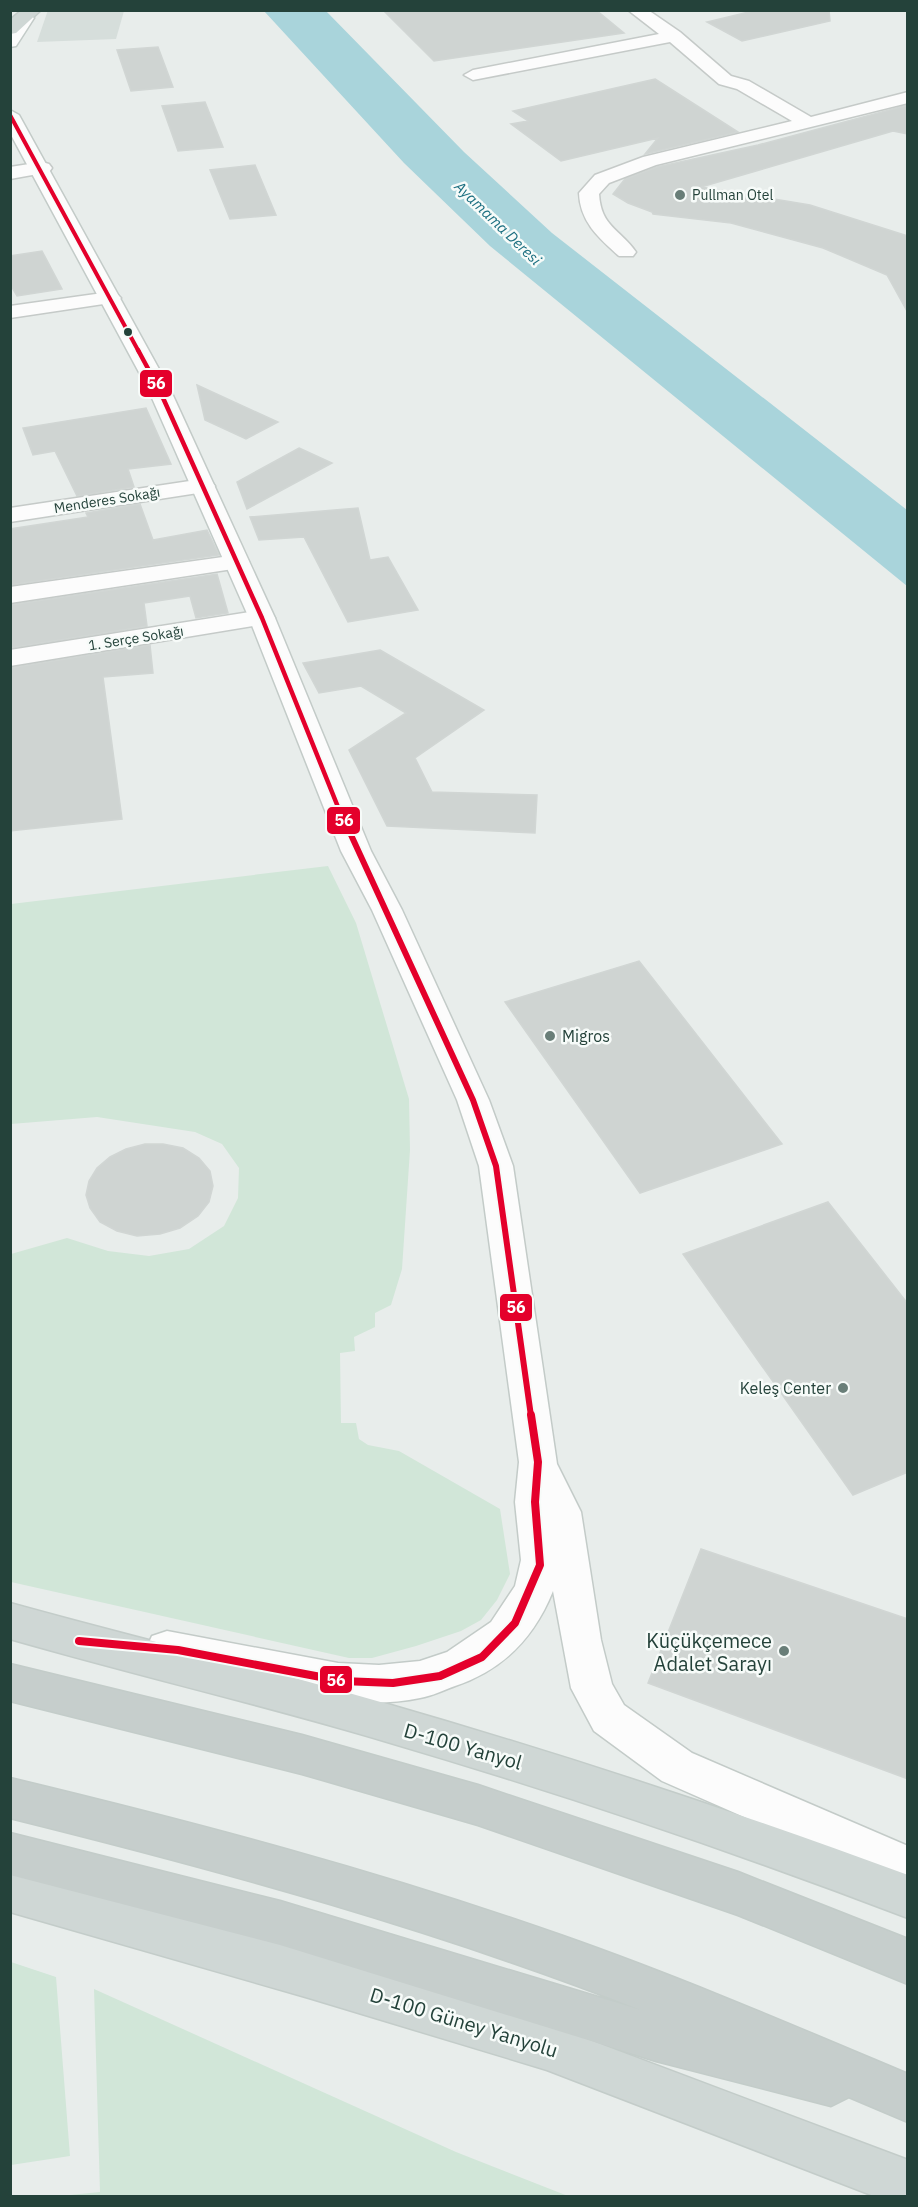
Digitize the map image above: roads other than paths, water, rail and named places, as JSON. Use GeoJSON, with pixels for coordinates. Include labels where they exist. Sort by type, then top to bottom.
{"type":"FeatureCollection","features":[{"type":"Feature","properties":{"kind":"highway"},"geometry":{"type":"LineString","coordinates":[[20,1682],[383,1775],[563,1831],[806,1918],[908,1962]]}},
{"type":"Feature","properties":{"kind":"highway"},"geometry":{"type":"LineString","coordinates":[[10,1798],[162,1834],[317,1878],[516,1941],[649,1991],[905,2097]]}},
{"type":"Feature","properties":{"kind":"highway"},"geometry":{"type":"LineString","coordinates":[[10,1854],[235,1910],[702,2051],[780,2072],[905,2097]]}},
{"type":"Feature","properties":{"kind":"main road"},"geometry":{"type":"LineString","coordinates":[[636,10],[674,36],[725,80],[743,86],[808,123]]}},
{"type":"Feature","properties":{"kind":"main road"},"geometry":{"type":"LineString","coordinates":[[10,29],[30,14]]}},
{"type":"Feature","properties":{"kind":"main road"},"geometry":{"type":"LineString","coordinates":[[10,42],[30,14]]}},
{"type":"Feature","properties":{"kind":"main road"},"geometry":{"type":"LineString","coordinates":[[473,75],[674,36]]}},
{"type":"Feature","properties":{"kind":"main road"},"geometry":{"type":"LineString","coordinates":[[626,252],[601,229],[589,210],[589,193],[602,179],[650,161],[908,97]]}},
{"type":"Feature","properties":{"kind":"main road"},"geometry":{"type":"LineString","coordinates":[[12,122],[42,168],[159,389],[262,618],[356,851],[387,910],[473,1101],[495,1166],[537,1462],[534,1504],[540,1568],[525,1608],[507,1634],[482,1655],[445,1675],[408,1683],[367,1684],[295,1674],[189,1651],[79,1641]]}},
{"type":"Feature","properties":{"kind":"main road"},"geometry":{"type":"LineString","coordinates":[[10,173],[42,168]]}},
{"type":"Feature","properties":{"kind":"main road"},"geometry":{"type":"LineString","coordinates":[[10,312],[110,298]]}},
{"type":"Feature","properties":{"kind":"main road","name":"Menderes Sokağı"},"geometry":{"type":"LineString","coordinates":[[10,515],[203,486]]}},
{"type":"Feature","properties":{"kind":"main road"},"geometry":{"type":"LineString","coordinates":[[10,595],[237,562]]}},
{"type":"Feature","properties":{"kind":"main road","name":"1. Serçe Sokağı"},"geometry":{"type":"LineString","coordinates":[[10,658],[262,618]]}},
{"type":"Feature","properties":{"kind":"main road"},"geometry":{"type":"LineString","coordinates":[[537,1462],[561,1512],[585,1660],[592,1689],[609,1718],[677,1767],[908,1868]]}},
{"type":"Feature","properties":{"kind":"main road","name":"D-100 Yanyol"},"geometry":{"type":"LineString","coordinates":[[10,1621],[306,1700],[554,1772],[788,1851],[908,1897]]}},
{"type":"Feature","properties":{"kind":"main road","name":"D-100 Güney Yanyolu"},"geometry":{"type":"LineString","coordinates":[[10,1891],[309,1975],[547,2047],[908,2185]]}},
{"type":"Feature","properties":{"kind":"water","name":"Ayamama Deresi"},"geometry":{"type":"Polygon","coordinates":[[[264,11],[326,11],[464,152],[552,233],[907,510],[907,586],[490,246],[404,163],[264,11]]]}},
{"type":"Feature","properties":{"kind":"place","name":"Pullman Otel"},"geometry":{"type":"Point","coordinates":[680,195]}},
{"type":"Feature","properties":{"kind":"place","name":"Migros"},"geometry":{"type":"Point","coordinates":[550,1036]}},
{"type":"Feature","properties":{"kind":"place","name":"Keleş Center"},"geometry":{"type":"Point","coordinates":[843,1388]}},
{"type":"Feature","properties":{"kind":"place","name":"Küçükçemece Adalet Sarayı"},"geometry":{"type":"Point","coordinates":[784,1651]}}]}
